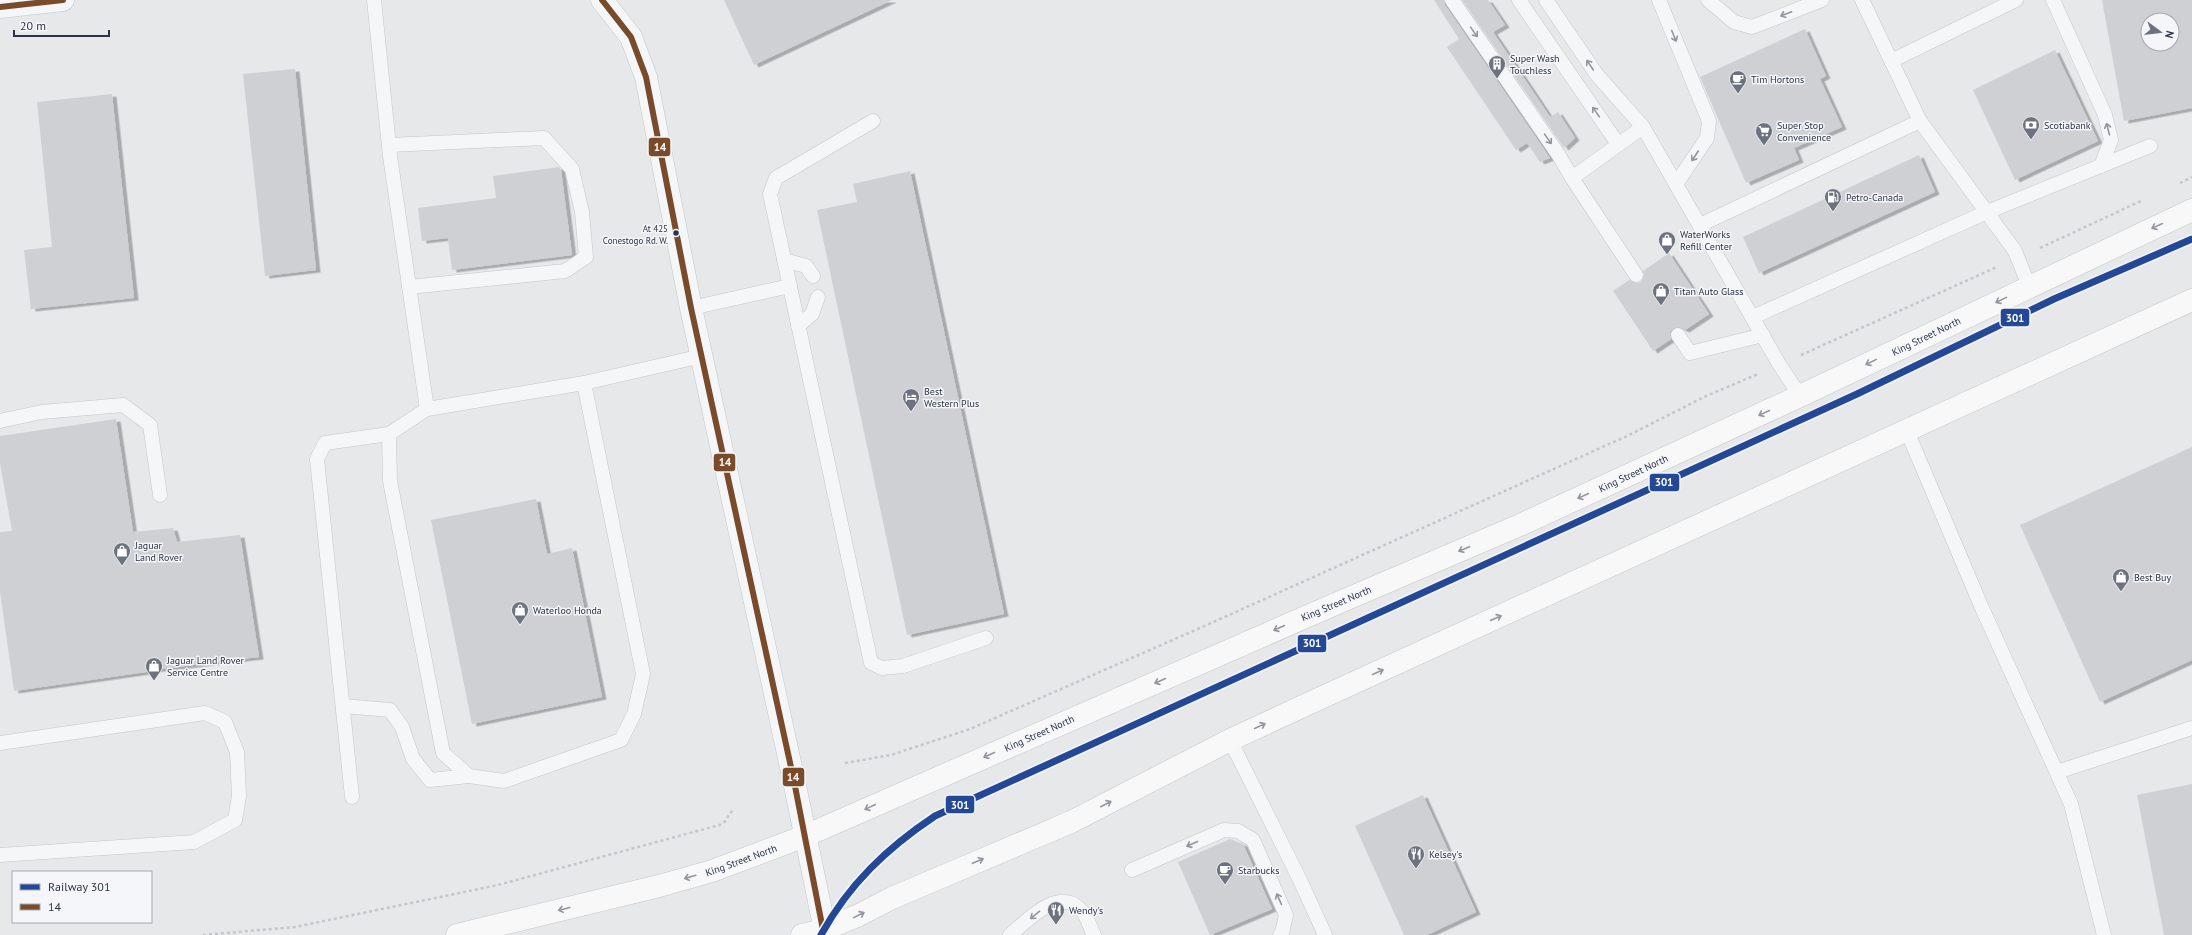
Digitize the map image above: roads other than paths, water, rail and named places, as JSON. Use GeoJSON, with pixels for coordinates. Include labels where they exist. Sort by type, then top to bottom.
{"type":"FeatureCollection","features":[{"type":"Feature","properties":{"kind":"main road","name":"King Street North"},"geometry":{"type":"LineString","coordinates":[[457,935],[659,886],[712,871],[805,836],[1326,608],[1520,525],[1800,396],[2029,286],[2192,210]]}},
{"type":"Feature","properties":{"kind":"main road"},"geometry":{"type":"LineString","coordinates":[[802,935],[824,933],[892,898],[1071,822],[1230,740],[2192,300]]}},
{"type":"Feature","properties":{"kind":"street"},"geometry":{"type":"LineString","coordinates":[[0,7],[63,0]]}},
{"type":"Feature","properties":{"kind":"street"},"geometry":{"type":"LineString","coordinates":[[602,0],[631,37],[646,77],[691,308],[805,836],[824,933]]}},
{"type":"Feature","properties":{"kind":"lane"},"geometry":{"type":"LineString","coordinates":[[374,0],[389,145],[427,409]]}},
{"type":"Feature","properties":{"kind":"lane"},"geometry":{"type":"LineString","coordinates":[[1452,0],[1558,154],[1572,178],[1636,275]]}},
{"type":"Feature","properties":{"kind":"lane"},"geometry":{"type":"LineString","coordinates":[[1519,0],[1618,144]]}},
{"type":"Feature","properties":{"kind":"lane"},"geometry":{"type":"LineString","coordinates":[[1546,0],[1597,75],[1643,126],[1779,364],[1800,396]]}},
{"type":"Feature","properties":{"kind":"lane"},"geometry":{"type":"LineString","coordinates":[[1659,0],[1709,121],[1707,138],[1676,184]]}},
{"type":"Feature","properties":{"kind":"lane"},"geometry":{"type":"LineString","coordinates":[[1708,0],[1734,22],[1752,27],[1822,0]]}},
{"type":"Feature","properties":{"kind":"lane"},"geometry":{"type":"LineString","coordinates":[[1862,0],[1920,121],[1987,212],[2018,258],[2029,286]]}},
{"type":"Feature","properties":{"kind":"lane"},"geometry":{"type":"LineString","coordinates":[[1891,61],[2016,0]]}},
{"type":"Feature","properties":{"kind":"lane"},"geometry":{"type":"LineString","coordinates":[[2053,0],[2105,115],[2111,140],[2101,166]]}},
{"type":"Feature","properties":{"kind":"lane"},"geometry":{"type":"LineString","coordinates":[[873,121],[776,178],[770,194],[871,663],[882,668],[903,666],[986,638]]}},
{"type":"Feature","properties":{"kind":"lane"},"geometry":{"type":"LineString","coordinates":[[1700,225],[1920,121]]}},
{"type":"Feature","properties":{"kind":"lane"},"geometry":{"type":"LineString","coordinates":[[1572,178],[1643,126]]}},
{"type":"Feature","properties":{"kind":"lane"},"geometry":{"type":"LineString","coordinates":[[389,145],[544,138],[572,169],[582,212],[586,257],[564,271],[410,287]]}},
{"type":"Feature","properties":{"kind":"lane"},"geometry":{"type":"LineString","coordinates":[[1753,317],[1987,212],[2150,146]]}},
{"type":"Feature","properties":{"kind":"lane"},"geometry":{"type":"LineString","coordinates":[[784,260],[806,266],[813,276]]}},
{"type":"Feature","properties":{"kind":"lane"},"geometry":{"type":"LineString","coordinates":[[691,308],[790,286]]}},
{"type":"Feature","properties":{"kind":"lane"},"geometry":{"type":"LineString","coordinates":[[798,326],[812,314],[818,297]]}},
{"type":"Feature","properties":{"kind":"lane"},"geometry":{"type":"LineString","coordinates":[[1678,334],[1690,353],[1763,335]]}},
{"type":"Feature","properties":{"kind":"lane"},"geometry":{"type":"LineString","coordinates":[[352,797],[317,458],[325,443],[389,434],[427,409],[584,384],[702,356]]}},
{"type":"Feature","properties":{"kind":"lane"},"geometry":{"type":"LineString","coordinates":[[343,706],[390,710],[402,727],[413,759],[430,780],[469,776],[504,781],[621,740],[634,714],[643,674],[584,384]]}},
{"type":"Feature","properties":{"kind":"lane"},"geometry":{"type":"LineString","coordinates":[[0,421],[42,412],[123,405],[150,425],[160,495]]}},
{"type":"Feature","properties":{"kind":"lane"},"geometry":{"type":"LineString","coordinates":[[1907,431],[1982,608],[2071,804],[2104,935]]}},
{"type":"Feature","properties":{"kind":"lane"},"geometry":{"type":"LineString","coordinates":[[389,434],[390,481],[442,753],[469,776]]}},
{"type":"Feature","properties":{"kind":"lane"},"geometry":{"type":"LineString","coordinates":[[0,743],[205,713],[225,722],[237,752],[239,796],[235,820],[194,842],[0,855]]}},
{"type":"Feature","properties":{"kind":"lane"},"geometry":{"type":"LineString","coordinates":[[2057,772],[2192,728]]}},
{"type":"Feature","properties":{"kind":"lane"},"geometry":{"type":"LineString","coordinates":[[1230,740],[1300,880],[1325,935]]}},
{"type":"Feature","properties":{"kind":"lane"},"geometry":{"type":"LineString","coordinates":[[1132,870],[1224,830],[1238,831],[1253,840],[1286,915],[1282,933],[1280,935]]}},
{"type":"Feature","properties":{"kind":"lane"},"geometry":{"type":"LineString","coordinates":[[1010,935],[1050,903],[1066,902],[1081,910],[1094,935]]}},
{"type":"Feature","properties":{"kind":"rail line","name":"301"},"geometry":{"type":"LineString","coordinates":[[821,935],[844,899],[870,868],[917,828],[935,816],[1857,394],[2054,299],[2192,239]]}},
{"type":"Feature","properties":{"kind":"place","name":"Super Wash Touchless"},"geometry":{"type":"Point","coordinates":[1497,79]}},
{"type":"Feature","properties":{"kind":"place","name":"Tim Hortons"},"geometry":{"type":"Point","coordinates":[1738,94]}},
{"type":"Feature","properties":{"kind":"place","name":"Scotiabank"},"geometry":{"type":"Point","coordinates":[2031,140]}},
{"type":"Feature","properties":{"kind":"place","name":"Super Stop Convenience"},"geometry":{"type":"Point","coordinates":[1764,146]}},
{"type":"Feature","properties":{"kind":"place","name":"Petro-Canada"},"geometry":{"type":"Point","coordinates":[1833,212]}},
{"type":"Feature","properties":{"kind":"place","name":"At 425 Conestogo Rd. W."},"geometry":{"type":"Point","coordinates":[676,233]}},
{"type":"Feature","properties":{"kind":"place","name":"WaterWorks Refill Center"},"geometry":{"type":"Point","coordinates":[1667,255]}},
{"type":"Feature","properties":{"kind":"place","name":"Titan Auto Glass"},"geometry":{"type":"Point","coordinates":[1661,306]}},
{"type":"Feature","properties":{"kind":"place","name":"Best Western Plus"},"geometry":{"type":"Point","coordinates":[911,412]}},
{"type":"Feature","properties":{"kind":"place","name":"Jaguar Land Rover"},"geometry":{"type":"Point","coordinates":[122,566]}},
{"type":"Feature","properties":{"kind":"place","name":"Best Buy"},"geometry":{"type":"Point","coordinates":[2121,592]}},
{"type":"Feature","properties":{"kind":"place","name":"Waterloo Honda"},"geometry":{"type":"Point","coordinates":[520,625]}},
{"type":"Feature","properties":{"kind":"place","name":"Jaguar Land Rover Service Centre"},"geometry":{"type":"Point","coordinates":[154,681]}},
{"type":"Feature","properties":{"kind":"place","name":"Kelsey's"},"geometry":{"type":"Point","coordinates":[1416,869]}},
{"type":"Feature","properties":{"kind":"place","name":"Starbucks"},"geometry":{"type":"Point","coordinates":[1225,885]}},
{"type":"Feature","properties":{"kind":"place","name":"Wendy's"},"geometry":{"type":"Point","coordinates":[1056,925]}}]}
